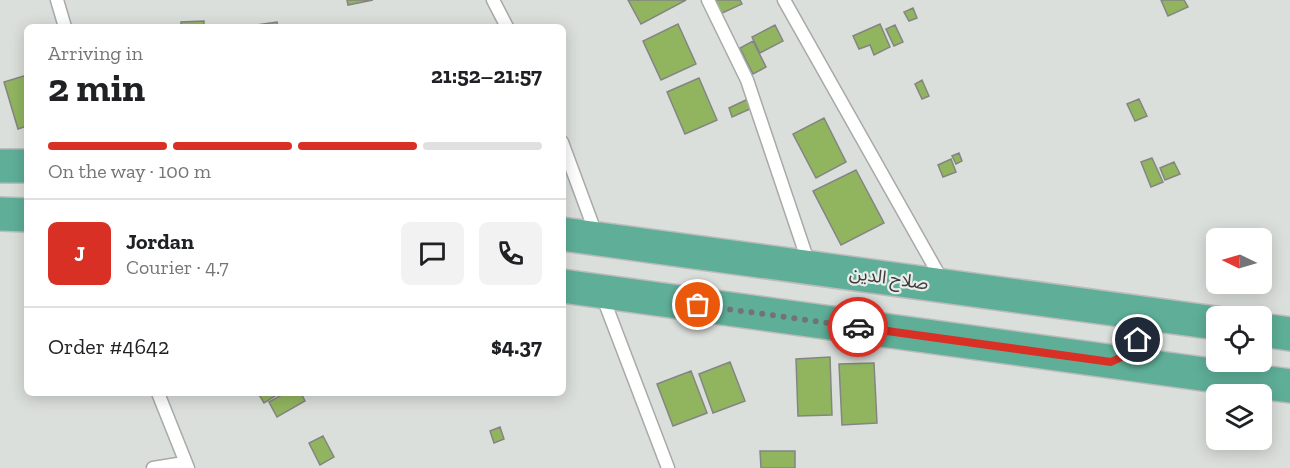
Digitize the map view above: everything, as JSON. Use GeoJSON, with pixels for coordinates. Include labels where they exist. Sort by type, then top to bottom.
{"type":"FeatureCollection","features":[{"type":"Feature","properties":{"kind":"highway"},"geometry":{"type":"LineString","coordinates":[[0,166],[24,166]]}},
{"type":"Feature","properties":{"kind":"highway"},"geometry":{"type":"LineString","coordinates":[[0,214],[24,215]]}},
{"type":"Feature","properties":{"kind":"highway","name":"صلاح الدين"},"geometry":{"type":"LineString","coordinates":[[566,234],[1206,322]]}},
{"type":"Feature","properties":{"kind":"highway"},"geometry":{"type":"LineString","coordinates":[[566,287],[1290,386]]}},
{"type":"Feature","properties":{"kind":"highway"},"geometry":{"type":"LineString","coordinates":[[1111,362],[1132,352],[1138,340],[1131,311]]}},
{"type":"Feature","properties":{"kind":"highway"},"geometry":{"type":"LineString","coordinates":[[1272,331],[1290,334]]}},
{"type":"Feature","properties":{"kind":"lane"},"geometry":{"type":"LineString","coordinates":[[57,0],[64,24]]}},
{"type":"Feature","properties":{"kind":"lane"},"geometry":{"type":"LineString","coordinates":[[493,0],[505,24]]}},
{"type":"Feature","properties":{"kind":"lane"},"geometry":{"type":"LineString","coordinates":[[708,0],[747,80],[811,268]]}},
{"type":"Feature","properties":{"kind":"lane"},"geometry":{"type":"LineString","coordinates":[[784,0],[945,286]]}},
{"type":"Feature","properties":{"kind":"lane"},"geometry":{"type":"LineString","coordinates":[[566,153],[598,238]]}},
{"type":"Feature","properties":{"kind":"lane"},"geometry":{"type":"LineString","coordinates":[[601,292],[668,468]]}},
{"type":"Feature","properties":{"kind":"lane"},"geometry":{"type":"LineString","coordinates":[[153,468],[186,465],[159,396]]}},
{"type":"Feature","properties":{"kind":"building"},"geometry":{"type":"Polygon","coordinates":[[[347,0],[373,0],[348,5],[347,0]]]}},
{"type":"Feature","properties":{"kind":"building"},"geometry":{"type":"Polygon","coordinates":[[[628,0],[686,0],[641,24],[628,0]]]}},
{"type":"Feature","properties":{"kind":"building"},"geometry":{"type":"Polygon","coordinates":[[[714,0],[740,0],[742,4],[720,14],[714,0]]]}},
{"type":"Feature","properties":{"kind":"building"},"geometry":{"type":"Polygon","coordinates":[[[1161,0],[1184,0],[1188,7],[1168,16],[1161,0]]]}},
{"type":"Feature","properties":{"kind":"building"},"geometry":{"type":"Polygon","coordinates":[[[913,8],[917,18],[909,21],[904,12],[913,8]]]}},
{"type":"Feature","properties":{"kind":"building"},"geometry":{"type":"Polygon","coordinates":[[[204,21],[204,24],[181,24],[181,22],[204,21]]]}},
{"type":"Feature","properties":{"kind":"building"},"geometry":{"type":"Polygon","coordinates":[[[678,24],[696,64],[661,80],[643,41],[678,24]]]}},
{"type":"Feature","properties":{"kind":"building"},"geometry":{"type":"Polygon","coordinates":[[[880,24],[890,47],[874,55],[870,45],[859,49],[853,36],[880,24]]]}},
{"type":"Feature","properties":{"kind":"building"},"geometry":{"type":"Polygon","coordinates":[[[775,25],[783,41],[760,53],[752,37],[775,25]]]}},
{"type":"Feature","properties":{"kind":"building"},"geometry":{"type":"Polygon","coordinates":[[[895,25],[903,42],[894,46],[886,29],[895,25]]]}},
{"type":"Feature","properties":{"kind":"building"},"geometry":{"type":"Polygon","coordinates":[[[753,41],[766,67],[753,74],[740,48],[753,41]]]}},
{"type":"Feature","properties":{"kind":"building"},"geometry":{"type":"Polygon","coordinates":[[[24,76],[24,127],[18,129],[4,82],[24,76]]]}},
{"type":"Feature","properties":{"kind":"building"},"geometry":{"type":"Polygon","coordinates":[[[699,78],[717,120],[685,134],[667,92],[699,78]]]}},
{"type":"Feature","properties":{"kind":"building"},"geometry":{"type":"Polygon","coordinates":[[[922,80],[929,96],[922,99],[915,84],[922,80]]]}},
{"type":"Feature","properties":{"kind":"building"},"geometry":{"type":"Polygon","coordinates":[[[748,99],[752,108],[732,117],[729,108],[748,99]]]}},
{"type":"Feature","properties":{"kind":"building"},"geometry":{"type":"Polygon","coordinates":[[[1139,99],[1147,116],[1135,121],[1127,104],[1139,99]]]}},
{"type":"Feature","properties":{"kind":"building"},"geometry":{"type":"Polygon","coordinates":[[[824,118],[846,162],[816,178],[793,134],[824,118]]]}},
{"type":"Feature","properties":{"kind":"building"},"geometry":{"type":"Polygon","coordinates":[[[959,153],[962,161],[956,164],[952,156],[959,153]]]}},
{"type":"Feature","properties":{"kind":"building"},"geometry":{"type":"Polygon","coordinates":[[[1152,158],[1163,182],[1151,187],[1141,162],[1152,158]]]}},
{"type":"Feature","properties":{"kind":"building"},"geometry":{"type":"Polygon","coordinates":[[[951,159],[956,172],[943,177],[938,165],[951,159]]]}},
{"type":"Feature","properties":{"kind":"building"},"geometry":{"type":"Polygon","coordinates":[[[1174,162],[1180,174],[1165,180],[1160,168],[1174,162]]]}},
{"type":"Feature","properties":{"kind":"building"},"geometry":{"type":"Polygon","coordinates":[[[856,170],[884,223],[841,245],[813,191],[856,170]]]}},
{"type":"Feature","properties":{"kind":"building"},"geometry":{"type":"Polygon","coordinates":[[[830,357],[832,415],[798,416],[796,359],[830,357]]]}},
{"type":"Feature","properties":{"kind":"building"},"geometry":{"type":"Polygon","coordinates":[[[730,362],[745,401],[713,413],[699,374],[730,362]]]}},
{"type":"Feature","properties":{"kind":"building"},"geometry":{"type":"Polygon","coordinates":[[[874,363],[877,423],[842,425],[839,364],[874,363]]]}},
{"type":"Feature","properties":{"kind":"building"},"geometry":{"type":"Polygon","coordinates":[[[691,371],[707,413],[673,426],[657,384],[691,371]]]}},
{"type":"Feature","properties":{"kind":"building"},"geometry":{"type":"Polygon","coordinates":[[[260,396],[275,396],[264,403],[260,396]]]}},
{"type":"Feature","properties":{"kind":"building"},"geometry":{"type":"Polygon","coordinates":[[[280,396],[302,396],[305,401],[277,417],[269,402],[280,396]]]}},
{"type":"Feature","properties":{"kind":"building"},"geometry":{"type":"Polygon","coordinates":[[[500,427],[504,439],[494,443],[490,431],[500,427]]]}},
{"type":"Feature","properties":{"kind":"building"},"geometry":{"type":"Polygon","coordinates":[[[323,436],[334,457],[320,465],[309,443],[323,436]]]}},
{"type":"Feature","properties":{"kind":"building"},"geometry":{"type":"Polygon","coordinates":[[[760,451],[795,451],[795,468],[761,468],[760,451]]]}},
{"type":"Feature","properties":{"kind":"way so far"},"geometry":{"type":"LineString","coordinates":[[698,305],[858,327]]}},
{"type":"Feature","properties":{"kind":"route"},"geometry":{"type":"LineString","coordinates":[[858,327],[1111,362],[1132,352],[1138,340]]}}]}
